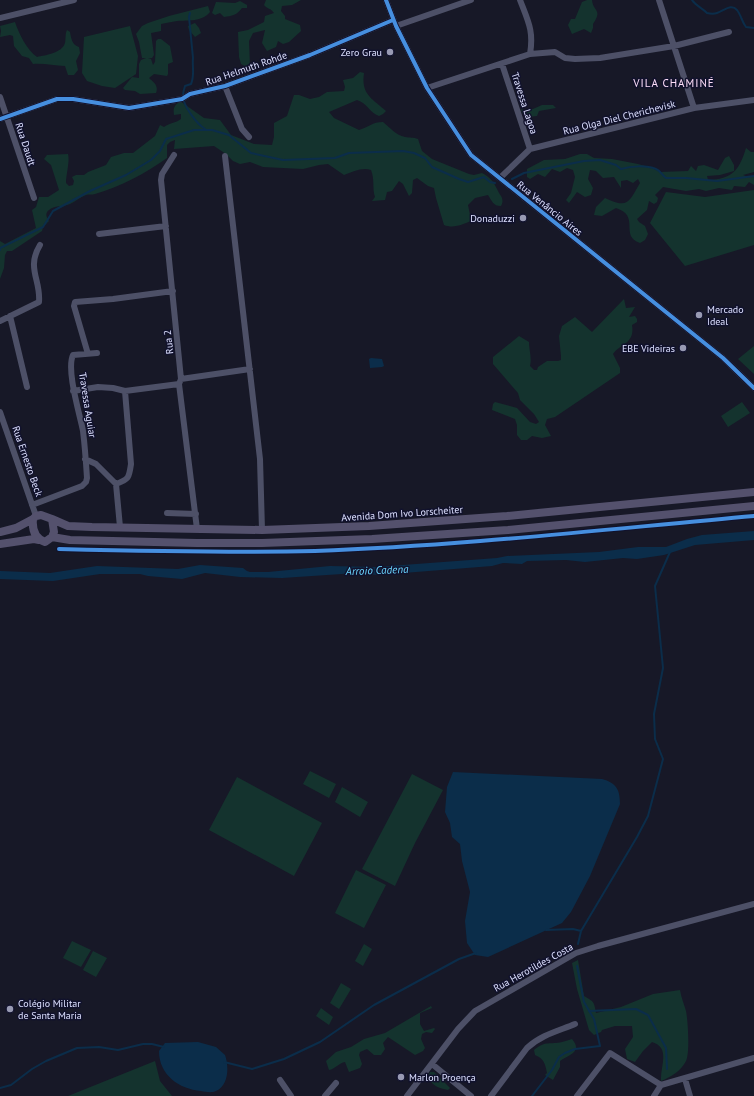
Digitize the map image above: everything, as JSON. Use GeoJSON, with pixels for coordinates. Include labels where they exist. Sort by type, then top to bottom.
{"type":"FeatureCollection","features":[{"type":"Feature","properties":{"kind":"main road","name":"Avenida Dom Ivo Lorscheiter"},"geometry":{"type":"LineString","coordinates":[[35,518],[41,515],[68,526],[262,530],[369,526],[500,516],[754,492]]}},
{"type":"Feature","properties":{"kind":"main road"},"geometry":{"type":"LineString","coordinates":[[0,544],[34,539],[45,542],[52,538],[70,540],[262,543],[372,538],[508,530],[754,506]]}},
{"type":"Feature","properties":{"kind":"main road"},"geometry":{"type":"LineString","coordinates":[[0,532],[16,528],[35,518]]}},
{"type":"Feature","properties":{"kind":"main road"},"geometry":{"type":"LineString","coordinates":[[35,518],[34,530],[39,540]]}},
{"type":"Feature","properties":{"kind":"main road"},"geometry":{"type":"LineString","coordinates":[[52,519],[54,532],[52,538]]}},
{"type":"Feature","properties":{"kind":"street"},"geometry":{"type":"LineString","coordinates":[[0,18],[74,0]]}},
{"type":"Feature","properties":{"kind":"street","name":"Rua Venâncio Aires"},"geometry":{"type":"LineString","coordinates":[[386,0],[394,23],[427,88],[471,155],[723,358],[754,388]]}},
{"type":"Feature","properties":{"kind":"street","name":"Rua Helmuth Rohde"},"geometry":{"type":"LineString","coordinates":[[0,119],[57,99],[73,99],[129,108],[184,98],[225,86],[394,23],[472,0]]}},
{"type":"Feature","properties":{"kind":"street"},"geometry":{"type":"LineString","coordinates":[[520,0],[532,33],[530,54]]}},
{"type":"Feature","properties":{"kind":"street"},"geometry":{"type":"LineString","coordinates":[[659,0],[694,108]]}},
{"type":"Feature","properties":{"kind":"street"},"geometry":{"type":"LineString","coordinates":[[427,88],[530,54],[555,52],[564,58],[575,60],[600,58],[674,46],[728,32]]}},
{"type":"Feature","properties":{"kind":"street","name":"Travessa Lagoa"},"geometry":{"type":"LineString","coordinates":[[502,64],[530,149]]}},
{"type":"Feature","properties":{"kind":"street"},"geometry":{"type":"LineString","coordinates":[[225,86],[242,129],[249,137]]}},
{"type":"Feature","properties":{"kind":"street","name":"Rua Daudt"},"geometry":{"type":"LineString","coordinates":[[0,97],[34,198]]}},
{"type":"Feature","properties":{"kind":"street","name":"Rua Olga Diel Cherichevisk"},"geometry":{"type":"LineString","coordinates":[[500,178],[530,149],[694,108],[754,100]]}},
{"type":"Feature","properties":{"kind":"street","name":"Rua 2"},"geometry":{"type":"LineString","coordinates":[[174,155],[162,174],[161,180],[173,291],[180,381],[198,529]]}},
{"type":"Feature","properties":{"kind":"street"},"geometry":{"type":"LineString","coordinates":[[225,156],[260,459],[262,530]]}},
{"type":"Feature","properties":{"kind":"street"},"geometry":{"type":"LineString","coordinates":[[99,234],[166,226]]}},
{"type":"Feature","properties":{"kind":"street"},"geometry":{"type":"LineString","coordinates":[[0,321],[39,302],[34,274],[34,263],[35,253],[40,244]]}},
{"type":"Feature","properties":{"kind":"street"},"geometry":{"type":"LineString","coordinates":[[88,354],[74,306],[75,302],[113,300],[173,291]]}},
{"type":"Feature","properties":{"kind":"street"},"geometry":{"type":"LineString","coordinates":[[10,316],[27,388]]}},
{"type":"Feature","properties":{"kind":"street","name":"Travessa Aguiar"},"geometry":{"type":"LineString","coordinates":[[32,506],[82,486],[86,482],[86,459],[83,432],[73,391],[72,357],[73,355],[97,353]]}},
{"type":"Feature","properties":{"kind":"street"},"geometry":{"type":"LineString","coordinates":[[73,391],[98,386],[125,390],[250,370]]}},
{"type":"Feature","properties":{"kind":"street"},"geometry":{"type":"LineString","coordinates":[[116,484],[127,480],[130,474],[125,390]]}},
{"type":"Feature","properties":{"kind":"street","name":"Rua Ernesto Beck"},"geometry":{"type":"LineString","coordinates":[[0,412],[3,431],[32,506],[35,518]]}},
{"type":"Feature","properties":{"kind":"street"},"geometry":{"type":"LineString","coordinates":[[86,459],[96,464],[116,484],[120,527]]}},
{"type":"Feature","properties":{"kind":"street"},"geometry":{"type":"LineString","coordinates":[[167,512],[196,514]]}},
{"type":"Feature","properties":{"kind":"street","name":"Rua Herotildes Costa"},"geometry":{"type":"LineString","coordinates":[[407,1096],[458,1029],[475,1011],[576,953],[754,904]]}},
{"type":"Feature","properties":{"kind":"street"},"geometry":{"type":"LineString","coordinates":[[491,1096],[527,1048],[534,1041],[545,1035],[575,1024]]}},
{"type":"Feature","properties":{"kind":"street"},"geometry":{"type":"LineString","coordinates":[[577,1096],[610,1053],[661,1085]]}},
{"type":"Feature","properties":{"kind":"street"},"geometry":{"type":"LineString","coordinates":[[654,1096],[661,1085],[754,1058]]}},
{"type":"Feature","properties":{"kind":"street"},"geometry":{"type":"LineString","coordinates":[[432,1064],[471,1096]]}},
{"type":"Feature","properties":{"kind":"street"},"geometry":{"type":"LineString","coordinates":[[685,1079],[690,1096]]}},
{"type":"Feature","properties":{"kind":"street"},"geometry":{"type":"LineString","coordinates":[[280,1080],[291,1096]]}},
{"type":"Feature","properties":{"kind":"street"},"geometry":{"type":"LineString","coordinates":[[325,1096],[336,1083]]}},
{"type":"Feature","properties":{"kind":"green space"},"geometry":{"type":"Polygon","coordinates":[[[266,0],[301,0],[292,5],[282,6],[281,11],[285,16],[285,19],[300,25],[301,31],[289,42],[283,44],[278,41],[276,47],[267,51],[262,43],[265,30],[253,33],[249,41],[250,66],[247,67],[241,64],[239,57],[238,32],[248,30],[264,22],[265,16],[274,13],[264,5],[266,0]]]}},
{"type":"Feature","properties":{"kind":"green space"},"geometry":{"type":"Polygon","coordinates":[[[592,0],[597,11],[597,16],[591,33],[584,29],[572,34],[568,25],[571,19],[575,19],[582,2],[592,0]]]}},
{"type":"Feature","properties":{"kind":"green space"},"geometry":{"type":"Polygon","coordinates":[[[240,1],[247,5],[247,8],[242,8],[234,15],[224,17],[220,13],[215,15],[212,13],[216,2],[235,3],[240,1]]]}},
{"type":"Feature","properties":{"kind":"green space"},"geometry":{"type":"Polygon","coordinates":[[[208,6],[210,12],[199,19],[161,24],[161,31],[151,33],[154,55],[152,58],[148,58],[151,59],[153,65],[155,62],[156,41],[158,39],[161,39],[170,46],[173,62],[168,64],[167,76],[154,74],[149,78],[154,82],[157,88],[156,93],[140,94],[135,91],[125,90],[123,88],[132,77],[139,78],[139,64],[141,60],[146,58],[142,58],[136,34],[142,26],[169,16],[208,6]]]}},
{"type":"Feature","properties":{"kind":"green space"},"geometry":{"type":"Polygon","coordinates":[[[15,22],[24,41],[33,54],[37,57],[53,53],[61,49],[65,43],[67,30],[70,32],[72,41],[79,47],[80,53],[76,61],[78,70],[74,75],[68,75],[65,66],[33,64],[29,58],[22,56],[14,46],[13,36],[10,35],[0,37],[0,26],[15,22]]]}},
{"type":"Feature","properties":{"kind":"green space"},"geometry":{"type":"Polygon","coordinates":[[[195,23],[201,33],[195,37],[189,30],[188,26],[195,23]]]}},
{"type":"Feature","properties":{"kind":"green space"},"geometry":{"type":"Polygon","coordinates":[[[130,26],[138,56],[136,74],[115,88],[102,86],[87,81],[82,73],[84,37],[130,26]]]}},
{"type":"Feature","properties":{"kind":"green space"},"geometry":{"type":"Polygon","coordinates":[[[360,72],[364,73],[364,86],[368,95],[386,111],[379,116],[376,115],[363,103],[357,100],[329,112],[334,118],[359,130],[379,122],[383,122],[399,135],[418,139],[422,151],[432,159],[469,174],[474,175],[482,173],[490,178],[502,197],[501,206],[494,204],[488,195],[475,198],[468,205],[470,215],[473,220],[459,226],[448,226],[444,225],[434,188],[428,186],[417,178],[413,180],[412,193],[409,196],[403,184],[399,181],[392,191],[387,192],[385,200],[372,201],[375,197],[373,177],[371,170],[368,169],[361,169],[344,175],[328,164],[303,169],[263,167],[250,162],[240,164],[233,161],[214,146],[174,149],[175,140],[167,145],[167,158],[142,174],[114,188],[95,194],[86,195],[70,204],[53,207],[49,210],[46,215],[49,221],[43,227],[42,231],[12,251],[7,251],[5,255],[4,268],[0,279],[0,241],[5,244],[36,228],[32,210],[36,207],[39,197],[48,197],[59,190],[51,165],[44,159],[47,155],[68,154],[69,160],[66,183],[69,186],[73,185],[74,181],[72,177],[76,175],[84,175],[106,165],[111,157],[124,153],[133,153],[155,136],[160,125],[164,127],[181,119],[181,114],[174,115],[174,107],[180,101],[204,118],[220,120],[231,135],[254,144],[272,145],[274,137],[274,123],[287,116],[294,95],[299,95],[310,99],[319,97],[327,92],[344,91],[345,87],[343,80],[353,78],[360,72]]]}},
{"type":"Feature","properties":{"kind":"green space"},"geometry":{"type":"Polygon","coordinates":[[[542,105],[553,105],[556,108],[539,111],[537,116],[527,117],[522,113],[521,109],[526,111],[542,105]]]}},
{"type":"Feature","properties":{"kind":"green space"},"geometry":{"type":"Polygon","coordinates":[[[746,148],[751,152],[754,152],[754,172],[743,175],[748,177],[754,176],[754,185],[749,182],[745,187],[734,186],[732,190],[719,188],[706,191],[699,189],[686,191],[663,187],[655,195],[658,198],[657,202],[654,204],[649,201],[647,210],[637,219],[645,226],[648,234],[645,240],[640,243],[634,240],[631,236],[629,221],[623,212],[616,208],[602,216],[594,215],[596,207],[605,198],[619,203],[627,202],[640,183],[638,179],[633,183],[627,180],[621,181],[621,188],[614,177],[603,178],[596,171],[590,170],[588,179],[593,188],[591,195],[585,197],[577,192],[569,203],[566,200],[571,193],[575,177],[573,170],[567,168],[560,172],[552,169],[545,177],[538,174],[530,179],[527,177],[527,169],[544,160],[565,159],[580,154],[587,154],[594,158],[612,159],[638,164],[660,172],[688,171],[691,166],[696,171],[698,166],[704,165],[718,170],[725,158],[729,156],[734,165],[734,171],[746,148]],[[734,171],[720,175],[707,176],[708,180],[723,178],[729,176],[734,171]]]}},
{"type":"Feature","properties":{"kind":"green space"},"geometry":{"type":"Polygon","coordinates":[[[754,190],[754,245],[685,266],[650,223],[666,192],[705,197],[754,190]]]}},
{"type":"Feature","properties":{"kind":"green space"},"geometry":{"type":"Polygon","coordinates":[[[624,299],[626,308],[635,307],[629,317],[635,316],[637,322],[632,325],[629,340],[613,354],[620,368],[620,373],[555,417],[547,419],[545,425],[551,436],[542,438],[532,436],[527,440],[521,440],[517,435],[517,425],[515,419],[492,410],[495,402],[517,408],[530,422],[536,424],[539,422],[534,414],[520,400],[518,393],[493,364],[493,357],[519,336],[529,342],[531,360],[530,366],[534,370],[537,370],[538,367],[547,361],[561,360],[559,336],[562,326],[575,317],[592,332],[624,299]]]}},
{"type":"Feature","properties":{"kind":"green space"},"geometry":{"type":"Polygon","coordinates":[[[754,346],[754,374],[738,359],[754,346]]]}},
{"type":"Feature","properties":{"kind":"green space"},"geometry":{"type":"Polygon","coordinates":[[[742,402],[750,413],[728,427],[721,416],[742,402]]]}},
{"type":"Feature","properties":{"kind":"green space"},"geometry":{"type":"Polygon","coordinates":[[[310,771],[336,784],[329,798],[303,784],[310,771]]]}},
{"type":"Feature","properties":{"kind":"green space"},"geometry":{"type":"Polygon","coordinates":[[[412,774],[443,790],[415,843],[395,886],[362,869],[412,774]]]}},
{"type":"Feature","properties":{"kind":"green space"},"geometry":{"type":"Polygon","coordinates":[[[237,777],[322,823],[294,876],[209,830],[237,777]]]}},
{"type":"Feature","properties":{"kind":"green space"},"geometry":{"type":"Polygon","coordinates":[[[342,787],[368,802],[360,817],[335,802],[342,787]]]}},
{"type":"Feature","properties":{"kind":"green space"},"geometry":{"type":"Polygon","coordinates":[[[356,870],[386,885],[364,928],[335,913],[356,870]]]}},
{"type":"Feature","properties":{"kind":"green space"},"geometry":{"type":"Polygon","coordinates":[[[72,941],[91,950],[81,967],[63,958],[72,941]]]}},
{"type":"Feature","properties":{"kind":"green space"},"geometry":{"type":"Polygon","coordinates":[[[364,944],[372,949],[363,966],[355,961],[364,944]]]}},
{"type":"Feature","properties":{"kind":"green space"},"geometry":{"type":"Polygon","coordinates":[[[93,951],[107,958],[96,977],[83,970],[93,951]]]}},
{"type":"Feature","properties":{"kind":"green space"},"geometry":{"type":"Polygon","coordinates":[[[578,960],[584,996],[593,1002],[596,1013],[621,1007],[653,994],[680,990],[687,1016],[688,1044],[686,1061],[679,1071],[661,1081],[663,1053],[658,1045],[652,1042],[635,1062],[627,1059],[625,1049],[633,1037],[632,1026],[615,1026],[602,1030],[594,1035],[589,1030],[577,989],[572,963],[578,960]]]}},
{"type":"Feature","properties":{"kind":"green space"},"geometry":{"type":"Polygon","coordinates":[[[341,983],[351,989],[339,1009],[330,1003],[341,983]]]}},
{"type":"Feature","properties":{"kind":"green space"},"geometry":{"type":"Polygon","coordinates":[[[431,1006],[432,1008],[420,1013],[420,1024],[424,1031],[435,1029],[432,1033],[426,1032],[422,1034],[421,1039],[425,1048],[423,1051],[415,1055],[388,1037],[383,1043],[385,1049],[381,1055],[374,1055],[367,1049],[360,1052],[359,1055],[362,1064],[360,1068],[349,1072],[345,1062],[329,1070],[326,1061],[336,1052],[351,1047],[364,1039],[385,1033],[431,1006]]]}},
{"type":"Feature","properties":{"kind":"green space"},"geometry":{"type":"Polygon","coordinates":[[[321,1008],[333,1017],[329,1025],[316,1016],[321,1008]]]}},
{"type":"Feature","properties":{"kind":"green space"},"geometry":{"type":"Polygon","coordinates":[[[572,1039],[576,1047],[574,1053],[560,1061],[560,1067],[553,1080],[545,1075],[547,1073],[545,1064],[535,1055],[534,1050],[545,1044],[558,1043],[572,1039]]]}},
{"type":"Feature","properties":{"kind":"green space"},"geometry":{"type":"Polygon","coordinates":[[[155,1061],[160,1081],[172,1096],[68,1096],[155,1061]]]}},
{"type":"Feature","properties":{"kind":"green space"},"geometry":{"type":"Polygon","coordinates":[[[430,1072],[434,1072],[450,1088],[448,1090],[434,1085],[428,1077],[430,1072]]]}},
{"type":"Feature","properties":{"kind":"water"},"geometry":{"type":"Polygon","coordinates":[[[369,359],[382,359],[384,366],[370,368],[369,359]]]}},
{"type":"Feature","properties":{"kind":"water","name":"Arroio Cadena"},"geometry":{"type":"Polygon","coordinates":[[[754,531],[754,540],[695,545],[664,555],[637,559],[623,558],[585,562],[566,560],[527,561],[522,564],[503,563],[492,566],[378,575],[357,573],[282,578],[240,577],[205,573],[182,579],[140,574],[100,574],[53,581],[0,579],[0,571],[50,573],[97,566],[178,569],[200,565],[243,568],[250,572],[268,572],[330,566],[376,567],[507,556],[599,552],[638,547],[666,547],[702,535],[754,531]]]}},
{"type":"Feature","properties":{"kind":"water"},"geometry":{"type":"Polygon","coordinates":[[[453,772],[602,779],[611,782],[616,787],[619,794],[620,804],[590,876],[571,912],[562,923],[488,957],[475,955],[467,943],[465,921],[470,892],[462,861],[460,844],[452,837],[450,823],[445,812],[447,787],[453,772]]]}},
{"type":"Feature","properties":{"kind":"water"},"geometry":{"type":"Polygon","coordinates":[[[198,1042],[216,1047],[225,1055],[227,1064],[226,1080],[220,1088],[214,1092],[193,1090],[178,1084],[166,1074],[162,1067],[159,1051],[165,1043],[198,1042]]]}},
{"type":"Feature","properties":{"kind":"waterway"},"geometry":{"type":"LineString","coordinates":[[692,0],[707,13],[712,14],[730,7],[735,8],[746,27],[754,28]]}},
{"type":"Feature","properties":{"kind":"waterway"},"geometry":{"type":"LineString","coordinates":[[190,13],[193,77],[191,84],[185,86],[183,96],[185,105],[198,123],[205,129]]}},
{"type":"Feature","properties":{"kind":"waterway"},"geometry":{"type":"LineString","coordinates":[[0,250],[0,248],[43,227],[53,211],[90,191],[126,175],[151,160],[160,151],[166,139],[194,130],[212,130],[229,135],[251,153],[283,160],[335,158],[349,153],[403,151],[414,153],[425,158],[432,167],[459,179],[468,182],[484,177],[490,182],[495,183]]}},
{"type":"Feature","properties":{"kind":"waterway"},"geometry":{"type":"LineString","coordinates":[[512,179],[524,173],[584,161],[600,160],[616,165],[621,169],[638,166],[656,169],[666,178],[717,181],[754,176]]}},
{"type":"Feature","properties":{"kind":"waterway"},"geometry":{"type":"LineString","coordinates":[[578,944],[581,931],[648,816],[663,759],[655,739],[654,714],[663,668],[655,586],[670,552]]}},
{"type":"Feature","properties":{"kind":"waterway"},"geometry":{"type":"LineString","coordinates":[[546,930],[573,929],[581,931]]}},
{"type":"Feature","properties":{"kind":"waterway"},"geometry":{"type":"LineString","coordinates":[[224,1062],[252,1069],[284,1059],[320,1042],[374,1005],[459,959],[476,953]]}},
{"type":"Feature","properties":{"kind":"waterway"},"geometry":{"type":"LineString","coordinates":[[532,1096],[552,1070],[559,1057],[575,1049],[600,1046],[594,1019],[584,1002],[577,966]]}},
{"type":"Feature","properties":{"kind":"waterway"},"geometry":{"type":"LineString","coordinates":[[589,1011],[636,1009],[648,1015],[666,1048],[667,1069]]}},
{"type":"Feature","properties":{"kind":"waterway"},"geometry":{"type":"LineString","coordinates":[[0,1088],[11,1085],[32,1069],[46,1061],[77,1048],[99,1047],[118,1050],[143,1044],[152,1044],[164,1047]]}},
{"type":"Feature","properties":{"kind":"cycle path"},"geometry":{"type":"LineString","coordinates":[[386,0],[396,26],[427,88],[471,155],[723,358],[754,388]]}},
{"type":"Feature","properties":{"kind":"cycle path"},"geometry":{"type":"LineString","coordinates":[[0,119],[57,99],[73,99],[129,108],[182,99],[190,94],[225,86],[310,55],[393,20]]}},
{"type":"Feature","properties":{"kind":"cycle path"},"geometry":{"type":"LineString","coordinates":[[59,549],[251,552],[370,549],[754,516]]}},
{"type":"Feature","properties":{"kind":"place","name":"Zero Grau"},"geometry":{"type":"Point","coordinates":[390,52]}},
{"type":"Feature","properties":{"kind":"place","name":"Donaduzzi"},"geometry":{"type":"Point","coordinates":[523,218]}},
{"type":"Feature","properties":{"kind":"place","name":"Mercado Ideal"},"geometry":{"type":"Point","coordinates":[699,315]}},
{"type":"Feature","properties":{"kind":"place","name":"EBE Videiras"},"geometry":{"type":"Point","coordinates":[683,348]}},
{"type":"Feature","properties":{"kind":"place","name":"Colégio Militar de Santa Maria"},"geometry":{"type":"Point","coordinates":[10,1009]}},
{"type":"Feature","properties":{"kind":"place","name":"Marlon Proença"},"geometry":{"type":"Point","coordinates":[401,1077]}},
{"type":"Feature","properties":{"kind":"district","name":"VILA CHAMINÉ"},"geometry":{"type":"Point","coordinates":[674,83]}}]}
